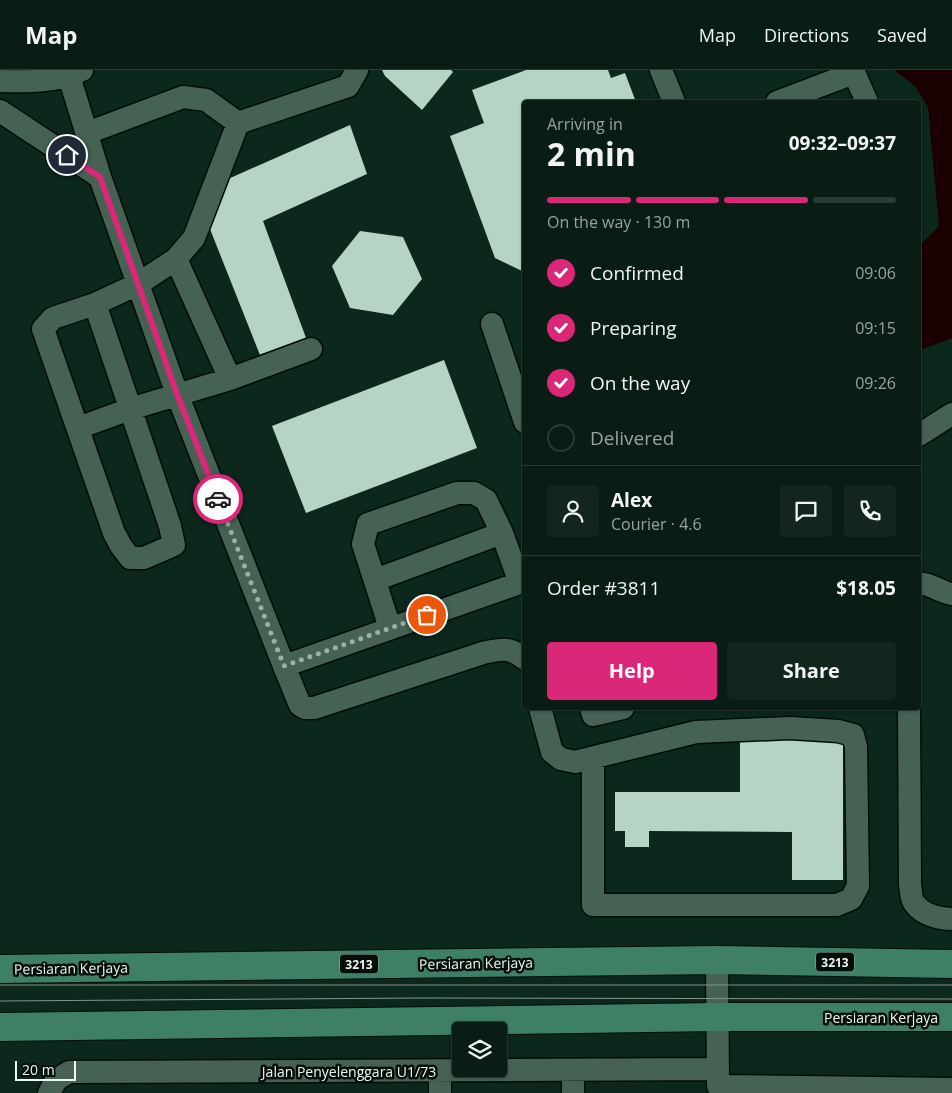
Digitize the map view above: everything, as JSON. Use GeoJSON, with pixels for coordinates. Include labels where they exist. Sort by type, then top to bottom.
{"type":"FeatureCollection","features":[{"type":"Feature","properties":{"kind":"main road","name":"Persiaran Kerjaya"},"geometry":{"type":"LineString","coordinates":[[0,969],[718,960],[952,964]]}},
{"type":"Feature","properties":{"kind":"main road","name":"Persiaran Kerjaya"},"geometry":{"type":"LineString","coordinates":[[7,1028],[718,1017],[952,1017]]}},
{"type":"Feature","properties":{"kind":"street"},"geometry":{"type":"LineString","coordinates":[[238,123],[348,86],[357,70]]}},
{"type":"Feature","properties":{"kind":"street"},"geometry":{"type":"LineString","coordinates":[[662,70],[673,100]]}},
{"type":"Feature","properties":{"kind":"street"},"geometry":{"type":"LineString","coordinates":[[782,100],[854,72],[866,100]]}},
{"type":"Feature","properties":{"kind":"street"},"geometry":{"type":"LineString","coordinates":[[0,81],[24,82],[76,73],[87,133],[100,177],[177,394],[300,705],[304,708],[314,708],[486,652],[505,649],[521,651]]}},
{"type":"Feature","properties":{"kind":"street"},"geometry":{"type":"LineString","coordinates":[[87,133],[184,97],[206,100],[238,123]]}},
{"type":"Feature","properties":{"kind":"street"},"geometry":{"type":"LineString","coordinates":[[0,111],[100,177]]}},
{"type":"Feature","properties":{"kind":"street"},"geometry":{"type":"LineString","coordinates":[[95,304],[170,526],[174,545],[144,558],[130,558],[120,546],[44,329],[53,318],[95,304],[138,284],[176,259],[194,238],[238,123]]}},
{"type":"Feature","properties":{"kind":"street"},"geometry":{"type":"LineString","coordinates":[[176,259],[230,379]]}},
{"type":"Feature","properties":{"kind":"street"},"geometry":{"type":"LineString","coordinates":[[492,324],[519,385],[522,404]]}},
{"type":"Feature","properties":{"kind":"street"},"geometry":{"type":"LineString","coordinates":[[78,428],[130,409],[230,379],[311,350]]}},
{"type":"Feature","properties":{"kind":"street"},"geometry":{"type":"LineString","coordinates":[[921,434],[952,414]]}},
{"type":"Feature","properties":{"kind":"street"},"geometry":{"type":"LineString","coordinates":[[284,666],[522,582],[486,500],[474,494],[457,493],[368,524],[363,544],[390,628]]}},
{"type":"Feature","properties":{"kind":"street"},"geometry":{"type":"LineString","coordinates":[[375,580],[502,533]]}},
{"type":"Feature","properties":{"kind":"street"},"geometry":{"type":"LineString","coordinates":[[921,584],[952,594]]}},
{"type":"Feature","properties":{"kind":"street"},"geometry":{"type":"LineString","coordinates":[[541,710],[552,752],[560,759],[575,762],[696,732],[790,728],[838,731],[853,735],[856,747],[858,886],[851,899],[837,905],[593,905],[593,758]]}},
{"type":"Feature","properties":{"kind":"street"},"geometry":{"type":"LineString","coordinates":[[592,710],[593,715],[614,710]]}},
{"type":"Feature","properties":{"kind":"street"},"geometry":{"type":"LineString","coordinates":[[909,710],[910,884],[914,904],[928,915],[952,919]]}},
{"type":"Feature","properties":{"kind":"street"},"geometry":{"type":"LineString","coordinates":[[718,960],[718,1083]]}},
{"type":"Feature","properties":{"kind":"street"},"geometry":{"type":"LineString","coordinates":[[573,1070],[573,1093]]}},
{"type":"Feature","properties":{"kind":"street","name":"Jalan Penyelenggara U1/73"},"geometry":{"type":"LineString","coordinates":[[49,1093],[56,1080],[70,1072],[573,1070],[718,1083],[952,1090]]}},
{"type":"Feature","properties":{"kind":"street"},"geometry":{"type":"LineString","coordinates":[[440,1071],[440,1093]]}},
{"type":"Feature","properties":{"kind":"shaded area"},"geometry":{"type":"Polygon","coordinates":[[[894,70],[952,70],[952,338],[921,350],[921,244],[939,226],[928,107],[915,86],[894,70]]]}},
{"type":"Feature","properties":{"kind":"building"},"geometry":{"type":"Polygon","coordinates":[[[382,70],[451,70],[453,72],[422,110],[385,76],[382,70]]]}},
{"type":"Feature","properties":{"kind":"building"},"geometry":{"type":"Polygon","coordinates":[[[526,70],[608,70],[611,78],[625,73],[635,100],[522,100],[522,271],[495,258],[450,136],[484,123],[472,90],[526,70]]]}},
{"type":"Feature","properties":{"kind":"building"},"geometry":{"type":"Polygon","coordinates":[[[350,125],[367,174],[263,221],[306,338],[260,355],[206,219],[219,183],[350,125]]]}},
{"type":"Feature","properties":{"kind":"building"},"geometry":{"type":"Polygon","coordinates":[[[360,231],[403,237],[422,279],[393,315],[350,308],[332,266],[360,231]]]}},
{"type":"Feature","properties":{"kind":"building"},"geometry":{"type":"Polygon","coordinates":[[[444,360],[477,448],[306,513],[272,426],[444,360]]]}},
{"type":"Feature","properties":{"kind":"building"},"geometry":{"type":"Polygon","coordinates":[[[740,737],[843,737],[843,880],[792,880],[792,832],[649,831],[649,847],[625,847],[625,831],[615,831],[615,792],[740,792],[740,737]]]}},
{"type":"Feature","properties":{"kind":"tram line"},"geometry":{"type":"LineString","coordinates":[[0,985],[952,985]]}},
{"type":"Feature","properties":{"kind":"tram line"},"geometry":{"type":"LineString","coordinates":[[0,1001],[420,998],[952,999]]}},
{"type":"Feature","properties":{"kind":"way so far"},"geometry":{"type":"LineString","coordinates":[[218,499],[284,666],[427,615]]}},
{"type":"Feature","properties":{"kind":"route"},"geometry":{"type":"LineString","coordinates":[[67,155],[100,177],[177,394],[218,499]]}}]}
